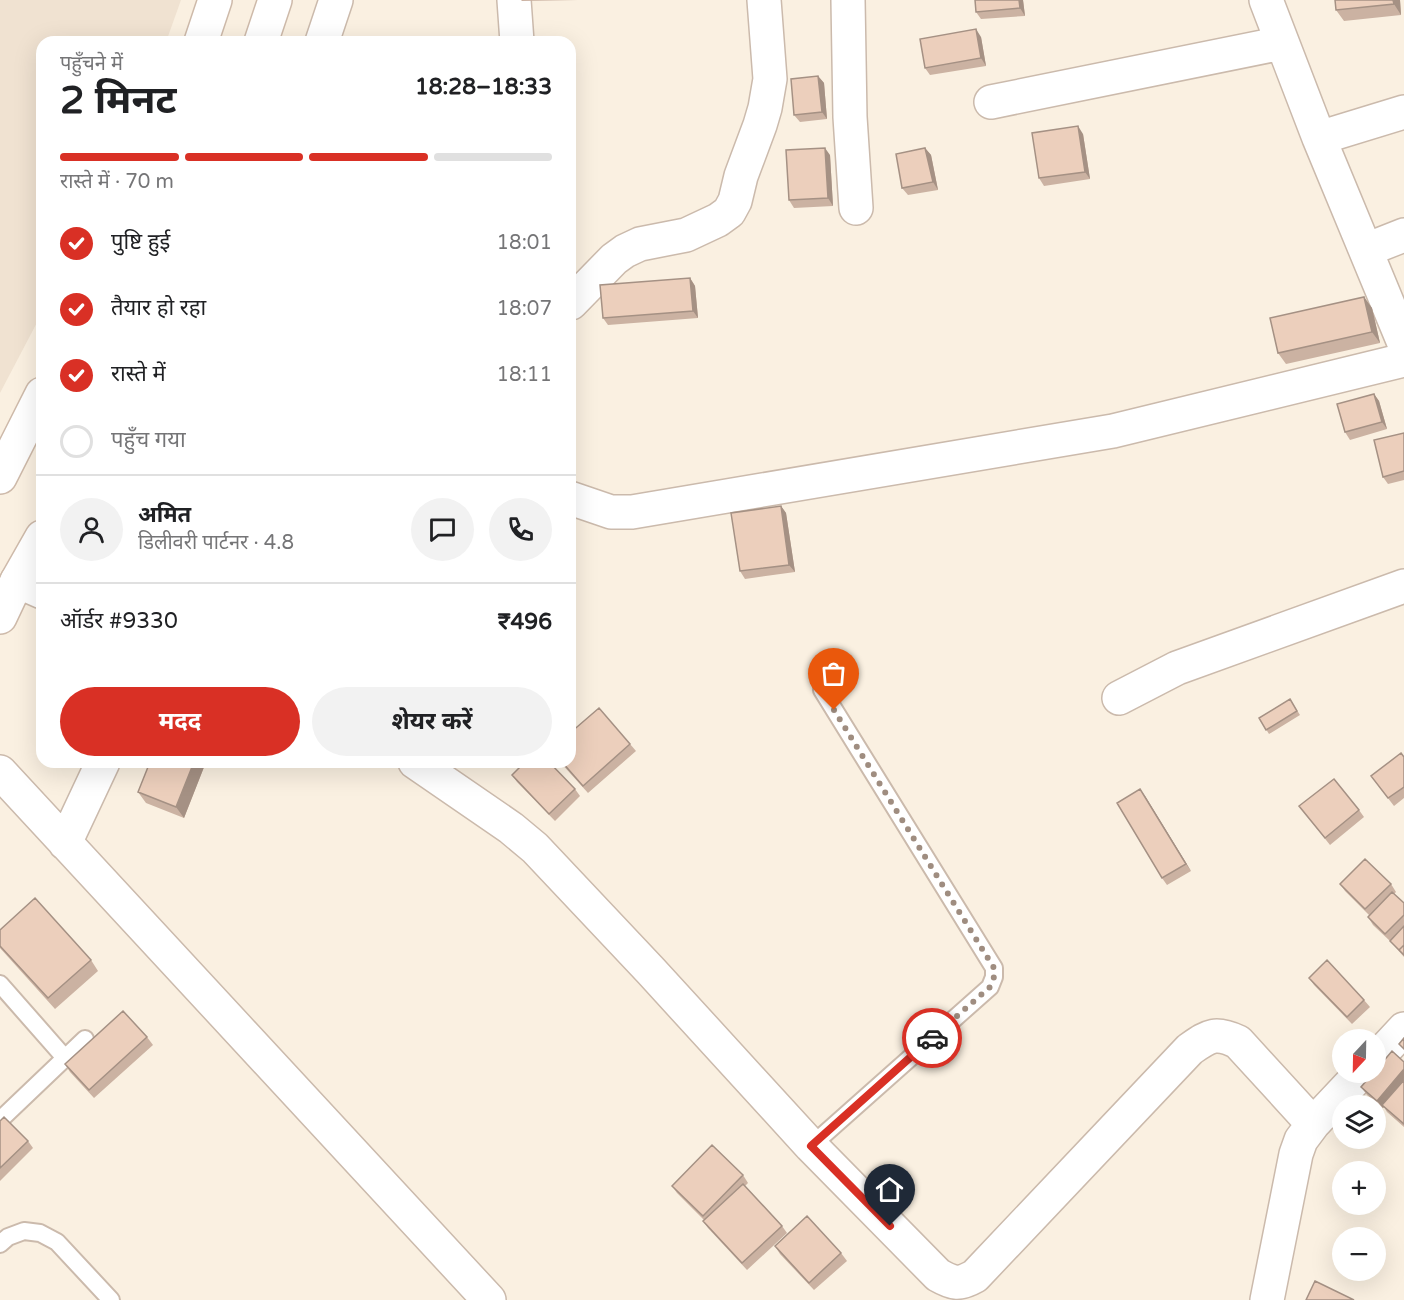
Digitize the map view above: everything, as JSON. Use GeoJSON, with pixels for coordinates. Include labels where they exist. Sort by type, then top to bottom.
{"type":"FeatureCollection","features":[{"type":"Feature","properties":{"kind":"street"},"geometry":{"type":"LineString","coordinates":[[203,36],[215,0]]}},
{"type":"Feature","properties":{"kind":"street"},"geometry":{"type":"LineString","coordinates":[[263,36],[275,0]]}},
{"type":"Feature","properties":{"kind":"street"},"geometry":{"type":"LineString","coordinates":[[324,36],[336,0]]}},
{"type":"Feature","properties":{"kind":"street"},"geometry":{"type":"LineString","coordinates":[[514,0],[517,36]]}},
{"type":"Feature","properties":{"kind":"street"},"geometry":{"type":"LineString","coordinates":[[576,298],[624,251],[640,244],[686,235],[729,213],[760,125],[770,79],[764,0]]}},
{"type":"Feature","properties":{"kind":"street"},"geometry":{"type":"LineString","coordinates":[[848,0],[850,117],[856,208]]}},
{"type":"Feature","properties":{"kind":"street"},"geometry":{"type":"LineString","coordinates":[[1266,0],[1319,138],[1404,343]]}},
{"type":"Feature","properties":{"kind":"street"},"geometry":{"type":"LineString","coordinates":[[991,102],[1282,43]]}},
{"type":"Feature","properties":{"kind":"street"},"geometry":{"type":"LineString","coordinates":[[1319,138],[1404,112]]}},
{"type":"Feature","properties":{"kind":"street"},"geometry":{"type":"LineString","coordinates":[[1366,250],[1404,235]]}},
{"type":"Feature","properties":{"kind":"street"},"geometry":{"type":"LineString","coordinates":[[576,500],[611,512],[632,513],[1113,431],[1404,360]]}},
{"type":"Feature","properties":{"kind":"street"},"geometry":{"type":"LineString","coordinates":[[0,477],[36,406]]}},
{"type":"Feature","properties":{"kind":"street"},"geometry":{"type":"LineString","coordinates":[[0,617],[29,587],[36,560]]}},
{"type":"Feature","properties":{"kind":"street"},"geometry":{"type":"LineString","coordinates":[[1119,698],[1177,668],[1404,586]]}},
{"type":"Feature","properties":{"kind":"street"},"geometry":{"type":"LineString","coordinates":[[65,843],[100,768]]}},
{"type":"Feature","properties":{"kind":"street"},"geometry":{"type":"LineString","coordinates":[[424,768],[511,828],[535,848],[811,1146],[938,1275],[944,1291],[975,1276],[1190,1050],[1209,1036],[1226,1037],[1238,1042],[1313,1124]]}},
{"type":"Feature","properties":{"kind":"street"},"geometry":{"type":"LineString","coordinates":[[0,772],[489,1300]]}},
{"type":"Feature","properties":{"kind":"street"},"geometry":{"type":"LineString","coordinates":[[1386,1048],[1404,1029]]}},
{"type":"Feature","properties":{"kind":"street"},"geometry":{"type":"LineString","coordinates":[[1267,1300],[1296,1154],[1301,1140],[1352,1083]]}},
{"type":"Feature","properties":{"kind":"lane"},"geometry":{"type":"LineString","coordinates":[[811,1146],[990,987],[994,977],[994,968],[822,690]]}},
{"type":"Feature","properties":{"kind":"lane"},"geometry":{"type":"LineString","coordinates":[[0,984],[64,1058]]}},
{"type":"Feature","properties":{"kind":"lane"},"geometry":{"type":"LineString","coordinates":[[0,1120],[85,1039]]}},
{"type":"Feature","properties":{"kind":"lane"},"geometry":{"type":"LineString","coordinates":[[0,1245],[8,1237],[24,1231],[40,1233],[57,1242],[111,1300]]}},
{"type":"Feature","properties":{"kind":"shaded area"},"geometry":{"type":"Polygon","coordinates":[[[0,0],[181,0],[168,36],[36,36],[36,324],[0,393],[0,0]]]}},
{"type":"Feature","properties":{"kind":"building"},"geometry":{"type":"Polygon","coordinates":[[[975,0],[1019,0],[1020,8],[976,12],[975,0]]]}},
{"type":"Feature","properties":{"kind":"building"},"geometry":{"type":"Polygon","coordinates":[[[1335,0],[1393,0],[1394,4],[1336,10],[1335,0]]]}},
{"type":"Feature","properties":{"kind":"building"},"geometry":{"type":"Polygon","coordinates":[[[976,29],[981,58],[925,68],[920,39],[976,29]]]}},
{"type":"Feature","properties":{"kind":"building"},"geometry":{"type":"Polygon","coordinates":[[[818,76],[822,112],[794,115],[791,79],[818,76]]]}},
{"type":"Feature","properties":{"kind":"building"},"geometry":{"type":"Polygon","coordinates":[[[1078,126],[1085,172],[1039,178],[1032,133],[1078,126]]]}},
{"type":"Feature","properties":{"kind":"building"},"geometry":{"type":"Polygon","coordinates":[[[825,148],[828,198],[789,200],[786,150],[825,148]]]}},
{"type":"Feature","properties":{"kind":"building"},"geometry":{"type":"Polygon","coordinates":[[[925,148],[933,182],[902,188],[896,154],[925,148]]]}},
{"type":"Feature","properties":{"kind":"building"},"geometry":{"type":"Polygon","coordinates":[[[690,278],[693,311],[603,318],[600,285],[690,278]]]}},
{"type":"Feature","properties":{"kind":"building"},"geometry":{"type":"Polygon","coordinates":[[[1364,297],[1372,332],[1278,353],[1270,318],[1364,297]]]}},
{"type":"Feature","properties":{"kind":"building"},"geometry":{"type":"Polygon","coordinates":[[[1374,394],[1382,422],[1345,432],[1337,404],[1374,394]]]}},
{"type":"Feature","properties":{"kind":"building"},"geometry":{"type":"Polygon","coordinates":[[[1404,433],[1404,471],[1383,477],[1374,440],[1404,433]]]}},
{"type":"Feature","properties":{"kind":"building"},"geometry":{"type":"Polygon","coordinates":[[[781,506],[789,565],[740,571],[731,513],[781,506]]]}},
{"type":"Feature","properties":{"kind":"building"},"geometry":{"type":"Polygon","coordinates":[[[1290,699],[1297,711],[1266,730],[1259,718],[1290,699]]]}},
{"type":"Feature","properties":{"kind":"building"},"geometry":{"type":"Polygon","coordinates":[[[599,708],[630,744],[583,786],[567,768],[576,768],[576,728],[599,708]]]}},
{"type":"Feature","properties":{"kind":"building"},"geometry":{"type":"Polygon","coordinates":[[[1401,753],[1404,757],[1404,787],[1388,798],[1371,776],[1401,753]]]}},
{"type":"Feature","properties":{"kind":"building"},"geometry":{"type":"Polygon","coordinates":[[[148,768],[192,768],[176,807],[138,792],[148,768]]]}},
{"type":"Feature","properties":{"kind":"building"},"geometry":{"type":"Polygon","coordinates":[[[519,768],[555,768],[575,789],[549,814],[512,775],[519,768]]]}},
{"type":"Feature","properties":{"kind":"building"},"geometry":{"type":"Polygon","coordinates":[[[1334,779],[1359,810],[1325,838],[1299,806],[1334,779]]]}},
{"type":"Feature","properties":{"kind":"building"},"geometry":{"type":"Polygon","coordinates":[[[1140,789],[1186,864],[1162,878],[1117,803],[1140,789]]]}},
{"type":"Feature","properties":{"kind":"building"},"geometry":{"type":"Polygon","coordinates":[[[1365,859],[1391,884],[1365,909],[1340,884],[1365,859]]]}},
{"type":"Feature","properties":{"kind":"building"},"geometry":{"type":"Polygon","coordinates":[[[1392,892],[1404,903],[1404,915],[1385,934],[1368,917],[1392,892]]]}},
{"type":"Feature","properties":{"kind":"building"},"geometry":{"type":"Polygon","coordinates":[[[35,898],[91,960],[48,998],[0,946],[0,930],[35,898]]]}},
{"type":"Feature","properties":{"kind":"building"},"geometry":{"type":"Polygon","coordinates":[[[1404,926],[1404,945],[1399,950],[1390,941],[1404,926]]]}},
{"type":"Feature","properties":{"kind":"building"},"geometry":{"type":"Polygon","coordinates":[[[1404,945],[1404,955],[1399,950],[1404,945]]]}},
{"type":"Feature","properties":{"kind":"building"},"geometry":{"type":"Polygon","coordinates":[[[1327,960],[1364,1000],[1347,1017],[1309,978],[1327,960]]]}},
{"type":"Feature","properties":{"kind":"building"},"geometry":{"type":"Polygon","coordinates":[[[123,1011],[147,1037],[89,1090],[65,1064],[123,1011]]]}},
{"type":"Feature","properties":{"kind":"building"},"geometry":{"type":"Polygon","coordinates":[[[1404,1038],[1404,1049],[1399,1044],[1404,1038]]]}},
{"type":"Feature","properties":{"kind":"building"},"geometry":{"type":"Polygon","coordinates":[[[1392,1051],[1404,1062],[1404,1069],[1382,1095],[1370,1095],[1361,1087],[1364,1083],[1386,1083],[1386,1058],[1392,1051]]]}},
{"type":"Feature","properties":{"kind":"building"},"geometry":{"type":"Polygon","coordinates":[[[1404,1080],[1404,1124],[1386,1108],[1386,1100],[1404,1080]]]}},
{"type":"Feature","properties":{"kind":"building"},"geometry":{"type":"Polygon","coordinates":[[[4,1117],[28,1141],[0,1168],[0,1121],[4,1117]]]}},
{"type":"Feature","properties":{"kind":"building"},"geometry":{"type":"Polygon","coordinates":[[[712,1145],[743,1175],[703,1216],[672,1186],[712,1145]]]}},
{"type":"Feature","properties":{"kind":"building"},"geometry":{"type":"Polygon","coordinates":[[[743,1184],[782,1226],[742,1263],[703,1221],[743,1184]]]}},
{"type":"Feature","properties":{"kind":"building"},"geometry":{"type":"Polygon","coordinates":[[[807,1216],[841,1253],[809,1283],[775,1246],[807,1216]]]}},
{"type":"Feature","properties":{"kind":"building"},"geometry":{"type":"Polygon","coordinates":[[[1315,1281],[1354,1300],[1306,1300],[1315,1281]]]}},
{"type":"Feature","properties":{"kind":"way so far"},"geometry":{"type":"LineString","coordinates":[[834,710],[994,968],[994,977],[990,987],[932,1038]]}},
{"type":"Feature","properties":{"kind":"route"},"geometry":{"type":"LineString","coordinates":[[890,1226],[811,1146],[932,1038]]}}]}
